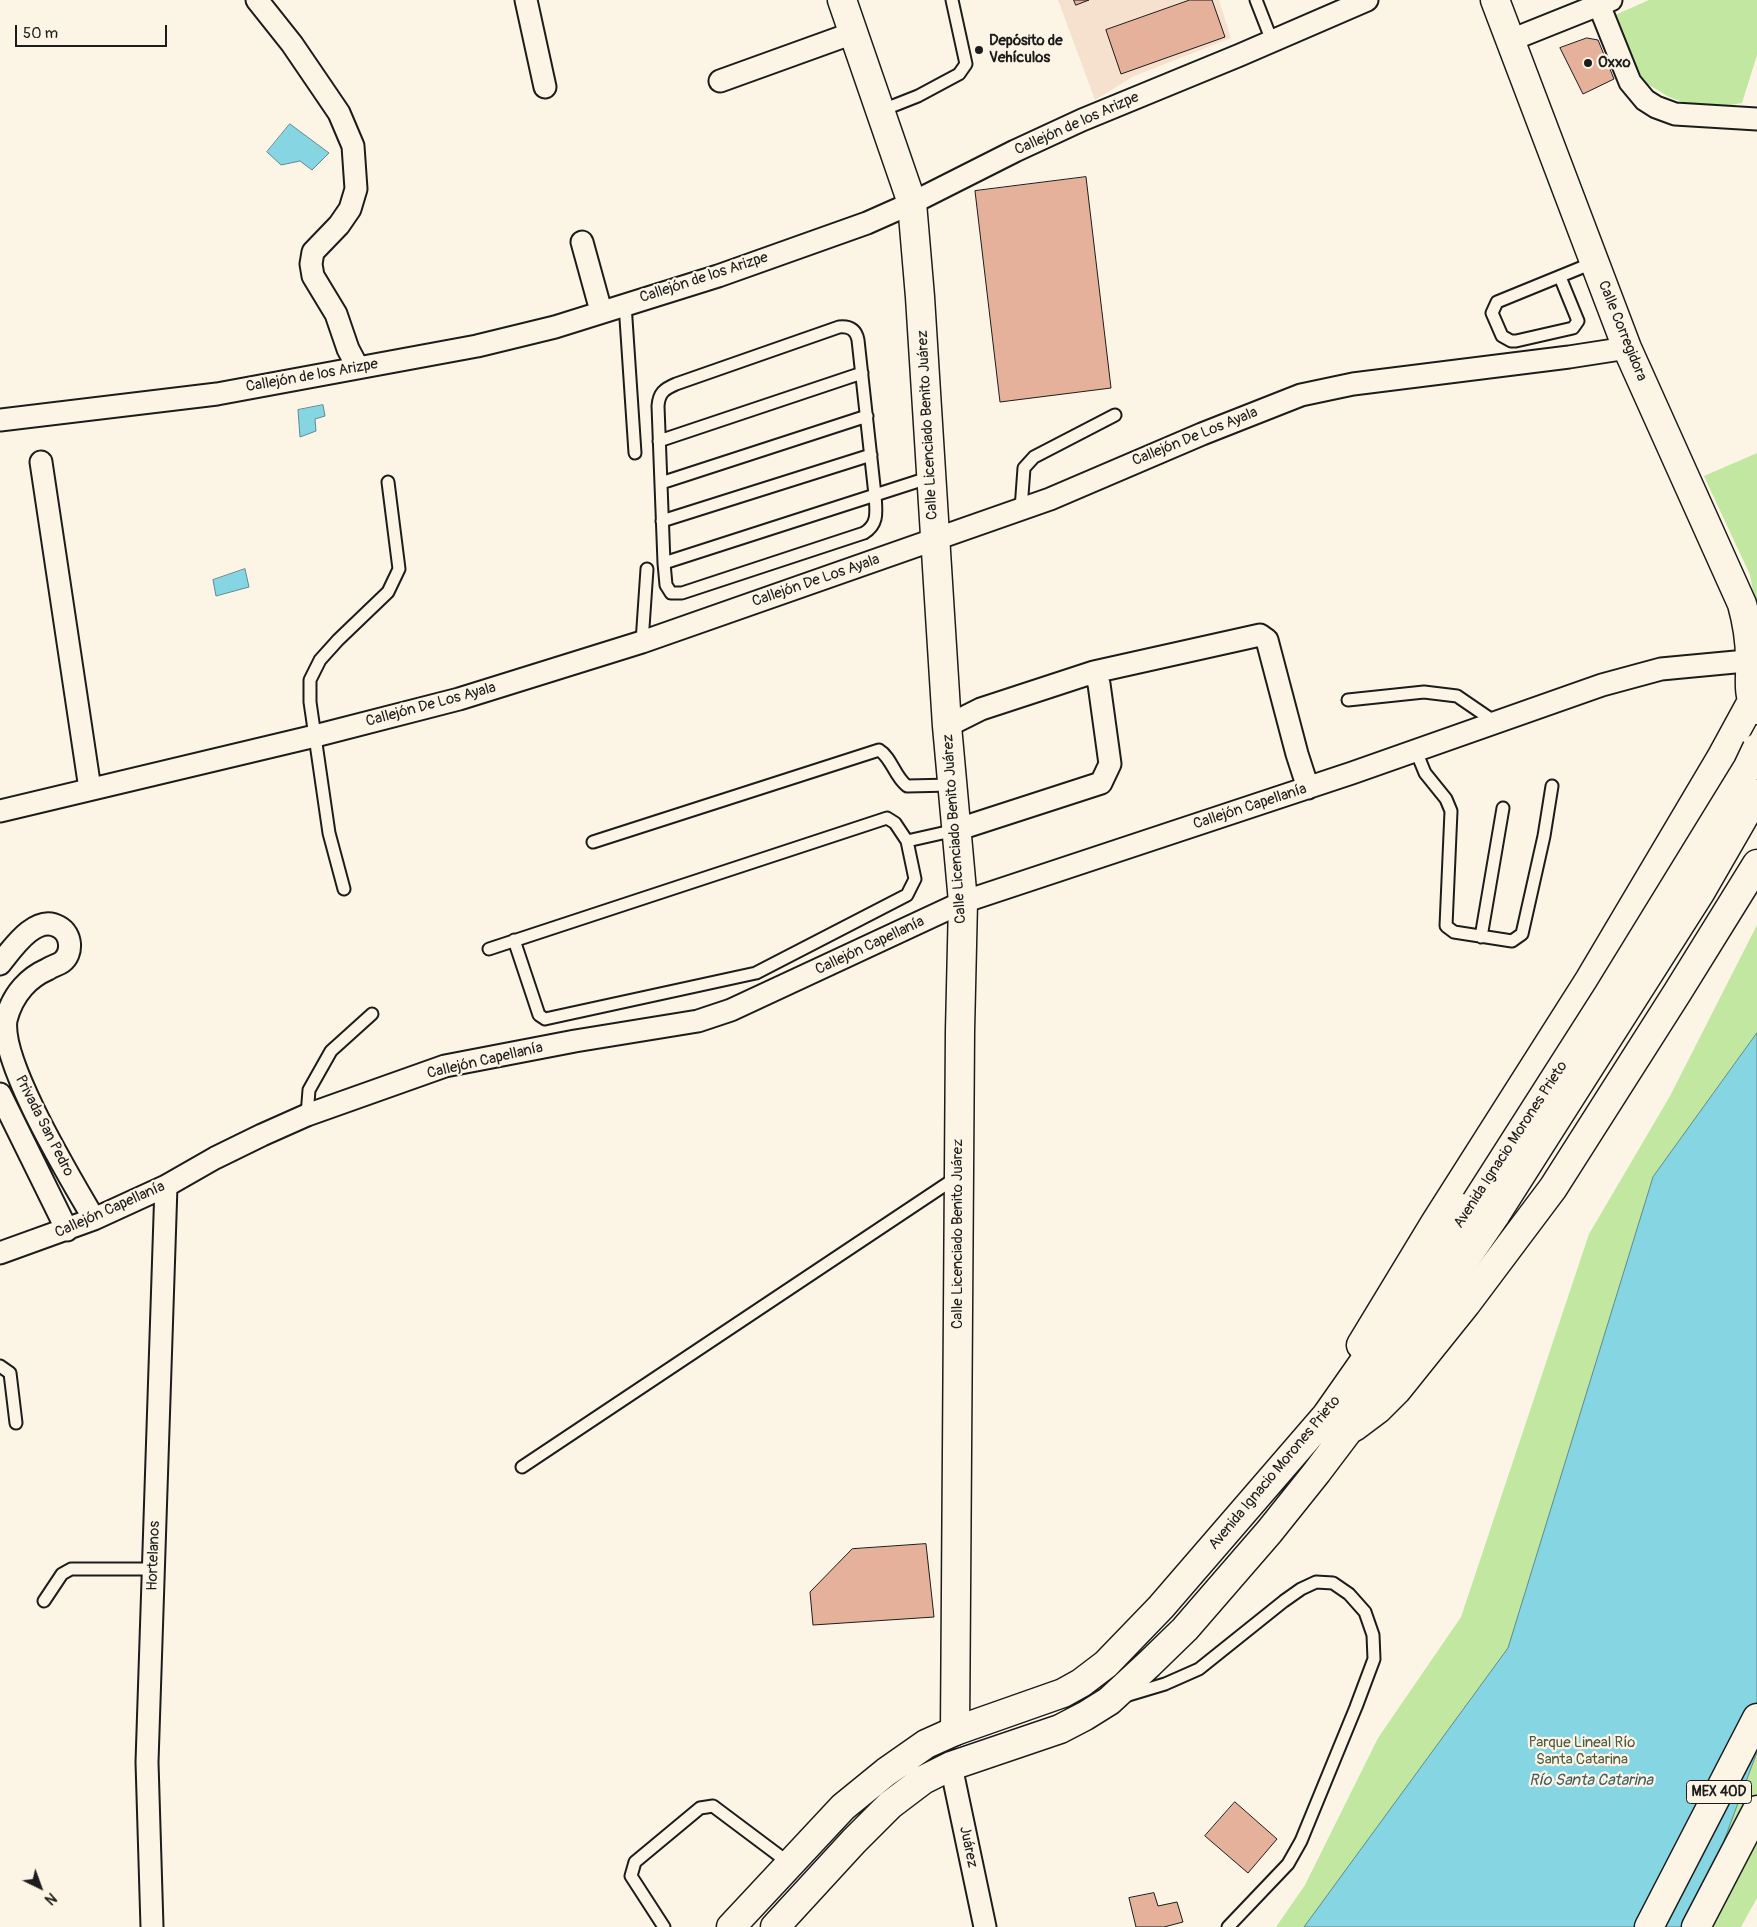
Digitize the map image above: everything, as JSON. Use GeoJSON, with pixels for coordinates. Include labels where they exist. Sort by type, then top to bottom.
{"type":"FeatureCollection","features":[{"type":"Feature","properties":{"kind":"main road","name":"Calle Licenciado Benito Juárez"},"geometry":{"type":"LineString","coordinates":[[842,0],[912,203],[920,297],[947,726],[963,902],[955,1731]]}},
{"type":"Feature","properties":{"kind":"main road","name":"Calle Corregidora"},"geometry":{"type":"LineString","coordinates":[[1495,0],[1627,348],[1742,604],[1754,660],[1748,688],[1755,703]]}},
{"type":"Feature","properties":{"kind":"main road"},"geometry":{"type":"LineString","coordinates":[[1326,1416],[1355,1356],[1435,1223],[1590,980],[1755,703]]}},
{"type":"Feature","properties":{"kind":"main road","name":"Avenida Ignacio Morones Prieto"},"geometry":{"type":"LineString","coordinates":[[775,1927],[854,1841],[890,1805],[923,1780],[951,1766],[1060,1729],[1086,1716],[1109,1701],[1185,1629],[1269,1532],[1348,1431],[1486,1208],[1757,748]]}},
{"type":"Feature","properties":{"kind":"main road","name":"Avenida Ignacio Morones Prieto"},"geometry":{"type":"LineString","coordinates":[[731,1927],[843,1807],[886,1772],[926,1744],[955,1731],[1063,1693],[1081,1683],[1106,1664],[1161,1607],[1326,1416],[1486,1208],[1700,893],[1757,794]]}},
{"type":"Feature","properties":{"kind":"main road"},"geometry":{"type":"LineString","coordinates":[[1672,841],[1694,829],[1707,825],[1720,828],[1741,840],[1757,864]]}},
{"type":"Feature","properties":{"kind":"main road","name":"Avenida Ignacio Morones Prieto"},"geometry":{"type":"LineString","coordinates":[[1348,1431],[1378,1408],[1397,1390],[1466,1304],[1553,1188],[1757,864]]}},
{"type":"Feature","properties":{"kind":"main road","name":"MEX 40D"},"geometry":{"type":"LineString","coordinates":[[1648,1927],[1757,1718]]}},
{"type":"Feature","properties":{"kind":"main road","name":"MEX 40D"},"geometry":{"type":"LineString","coordinates":[[1696,1927],[1757,1810]]}},
{"type":"Feature","properties":{"kind":"street"},"geometry":{"type":"LineString","coordinates":[[257,0],[292,44],[339,113],[353,146],[356,189],[350,209],[339,225],[313,252],[311,264],[314,276],[336,314],[348,349],[358,368]]}},
{"type":"Feature","properties":{"kind":"street"},"geometry":{"type":"LineString","coordinates":[[526,0],[545,87]]}},
{"type":"Feature","properties":{"kind":"street","name":"Callejón de los Arizpe"},"geometry":{"type":"LineString","coordinates":[[0,420],[217,394],[477,346],[555,327],[600,311],[718,276],[867,223],[1082,120],[1272,42],[1367,0]]}},
{"type":"Feature","properties":{"kind":"street"},"geometry":{"type":"LineString","coordinates":[[1510,40],[1605,2],[1630,82],[1645,100],[1656,107],[1675,114],[1757,119]]}},
{"type":"Feature","properties":{"kind":"street"},"geometry":{"type":"LineString","coordinates":[[720,81],[853,33]]}},
{"type":"Feature","properties":{"kind":"street"},"geometry":{"type":"LineString","coordinates":[[582,242],[600,311]]}},
{"type":"Feature","properties":{"kind":"street","name":"Callejón De Los Ayala"},"geometry":{"type":"LineString","coordinates":[[0,811],[315,736],[459,699],[642,642],[1050,499],[1202,434],[1301,395],[1353,384],[1627,348]]}},
{"type":"Feature","properties":{"kind":"street"},"geometry":{"type":"LineString","coordinates":[[41,462],[90,789]]}},
{"type":"Feature","properties":{"kind":"street"},"geometry":{"type":"LineString","coordinates":[[947,726],[981,709],[1094,672],[1260,635],[1267,640],[1297,754],[1308,788]]}},
{"type":"Feature","properties":{"kind":"street","name":"Callejón Capellanía"},"geometry":{"type":"LineString","coordinates":[[0,1253],[94,1219],[166,1186],[215,1158],[307,1115],[445,1066],[575,1041],[698,1021],[731,1010],[963,902],[1308,788],[1602,685],[1661,669],[1754,660]]}},
{"type":"Feature","properties":{"kind":"street"},"geometry":{"type":"LineString","coordinates":[[956,830],[1100,783],[1110,764],[1099,684],[1094,672]]}},
{"type":"Feature","properties":{"kind":"street","name":"Privada San Pedro"},"geometry":{"type":"LineString","coordinates":[[0,964],[17,943],[36,927],[50,923],[60,927],[66,933],[69,940],[69,950],[62,962],[31,979],[16,996],[6,1020],[5,1034],[8,1051],[20,1082],[55,1151],[94,1219]]}},
{"type":"Feature","properties":{"kind":"street","name":"Privada San Pedro"},"geometry":{"type":"LineString","coordinates":[[0,1094],[67,1230]]}},
{"type":"Feature","properties":{"kind":"street"},"geometry":{"type":"LineString","coordinates":[[34,1161],[55,1151]]}},
{"type":"Feature","properties":{"kind":"street","name":"Hortelanos"},"geometry":{"type":"LineString","coordinates":[[152,1927],[147,1762],[166,1186]]}},
{"type":"Feature","properties":{"kind":"street","name":"Juárez"},"geometry":{"type":"LineString","coordinates":[[951,1766],[984,1927]]}},
{"type":"Feature","properties":{"kind":"lane"},"geometry":{"type":"LineString","coordinates":[[880,111],[918,96],[959,74],[966,64],[952,0]]}},
{"type":"Feature","properties":{"kind":"lane"},"geometry":{"type":"LineString","coordinates":[[1256,0],[1272,42]]}},
{"type":"Feature","properties":{"kind":"lane"},"geometry":{"type":"LineString","coordinates":[[1560,277],[1578,320],[1574,328],[1516,341],[1511,341],[1502,336],[1492,313],[1497,302],[1595,262]]}},
{"type":"Feature","properties":{"kind":"lane"},"geometry":{"type":"LineString","coordinates":[[625,304],[635,453]]}},
{"type":"Feature","properties":{"kind":"lane"},"geometry":{"type":"LineString","coordinates":[[839,327],[847,327],[856,334],[866,416],[876,520],[869,530],[682,593],[670,593],[667,589],[664,563],[662,521],[658,398],[662,392],[668,387],[839,327]]}},
{"type":"Feature","properties":{"kind":"lane"},"geometry":{"type":"LineString","coordinates":[[659,441],[862,373]]}},
{"type":"Feature","properties":{"kind":"lane"},"geometry":{"type":"LineString","coordinates":[[1021,509],[1024,468],[1034,457],[1115,415]]}},
{"type":"Feature","properties":{"kind":"lane"},"geometry":{"type":"LineString","coordinates":[[661,483],[866,416]]}},
{"type":"Feature","properties":{"kind":"lane"},"geometry":{"type":"LineString","coordinates":[[662,521],[871,455]]}},
{"type":"Feature","properties":{"kind":"lane"},"geometry":{"type":"LineString","coordinates":[[664,563],[931,477]]}},
{"type":"Feature","properties":{"kind":"lane"},"geometry":{"type":"LineString","coordinates":[[344,889],[329,832],[310,702],[310,680],[320,660],[326,653],[388,592],[399,570],[388,482]]}},
{"type":"Feature","properties":{"kind":"lane"},"geometry":{"type":"LineString","coordinates":[[642,642],[647,569]]}},
{"type":"Feature","properties":{"kind":"lane"},"geometry":{"type":"LineString","coordinates":[[1348,700],[1424,692],[1457,696],[1495,722]]}},
{"type":"Feature","properties":{"kind":"lane"},"geometry":{"type":"LineString","coordinates":[[593,842],[879,750],[885,754],[901,781],[907,786],[952,785]]}},
{"type":"Feature","properties":{"kind":"lane"},"geometry":{"type":"LineString","coordinates":[[1416,751],[1425,773],[1446,799],[1452,811],[1446,926],[1454,932],[1512,941],[1522,934],[1544,836],[1552,786]]}},
{"type":"Feature","properties":{"kind":"lane"},"geometry":{"type":"LineString","coordinates":[[1481,937],[1503,808]]}},
{"type":"Feature","properties":{"kind":"lane"},"geometry":{"type":"LineString","coordinates":[[488,949],[514,940],[887,818],[895,823],[906,841],[914,879],[906,896],[756,973],[545,1019],[539,1015],[514,940]]}},
{"type":"Feature","properties":{"kind":"lane"},"geometry":{"type":"LineString","coordinates":[[906,841],[956,830]]}},
{"type":"Feature","properties":{"kind":"lane"},"geometry":{"type":"LineString","coordinates":[[307,1115],[310,1090],[331,1051],[372,1014]]}},
{"type":"Feature","properties":{"kind":"lane"},"geometry":{"type":"LineString","coordinates":[[522,1467],[959,1176]]}},
{"type":"Feature","properties":{"kind":"lane"},"geometry":{"type":"LineString","coordinates":[[0,1366],[10,1372],[16,1423]]}},
{"type":"Feature","properties":{"kind":"lane"},"geometry":{"type":"LineString","coordinates":[[44,1602],[62,1574],[71,1569],[153,1568]]}},
{"type":"Feature","properties":{"kind":"lane"},"geometry":{"type":"LineString","coordinates":[[1109,1701],[1165,1684],[1198,1669],[1284,1601],[1301,1589],[1316,1582],[1333,1583],[1349,1594],[1365,1612],[1373,1635],[1374,1659],[1301,1841],[1288,1864],[1228,1927]]}},
{"type":"Feature","properties":{"kind":"lane"},"geometry":{"type":"LineString","coordinates":[[664,1927],[631,1876],[635,1862],[700,1808],[712,1806],[781,1857]]}},
{"type":"Feature","properties":{"kind":"shaded area"},"geometry":{"type":"Polygon","coordinates":[[[1058,0],[1219,0],[1231,38],[1134,76],[1095,100],[1058,0]]]}},
{"type":"Feature","properties":{"kind":"green space"},"geometry":{"type":"Polygon","coordinates":[[[1649,0],[1757,0],[1757,55],[1742,103],[1713,108],[1692,105],[1669,97],[1641,80],[1620,34],[1615,15],[1649,0]]]}},
{"type":"Feature","properties":{"kind":"green space"},"geometry":{"type":"Polygon","coordinates":[[[1757,453],[1757,615],[1750,575],[1704,476],[1757,453]]]}},
{"type":"Feature","properties":{"kind":"green space","name":"Río Santa Catarina"},"geometry":{"type":"Polygon","coordinates":[[[1757,925],[1757,1898],[1741,1927],[1276,1927],[1305,1885],[1378,1738],[1461,1617],[1589,1234],[1670,1096],[1757,925]]]}},
{"type":"Feature","properties":{"kind":"water"},"geometry":{"type":"Polygon","coordinates":[[[290,124],[329,153],[312,170],[300,161],[281,165],[267,152],[290,124]]]}},
{"type":"Feature","properties":{"kind":"water"},"geometry":{"type":"Polygon","coordinates":[[[323,405],[325,416],[315,419],[316,431],[300,437],[298,410],[323,405]]]}},
{"type":"Feature","properties":{"kind":"water"},"geometry":{"type":"Polygon","coordinates":[[[245,569],[249,587],[216,596],[213,580],[245,569]]]}},
{"type":"Feature","properties":{"kind":"water","name":"Río Santa Catarina"},"geometry":{"type":"Polygon","coordinates":[[[1757,1033],[1757,1752],[1692,1927],[1304,1927],[1508,1648],[1653,1177],[1757,1033]]]}},
{"type":"Feature","properties":{"kind":"building"},"geometry":{"type":"Polygon","coordinates":[[[1074,0],[1089,0],[1076,5],[1074,0]]]}},
{"type":"Feature","properties":{"kind":"building"},"geometry":{"type":"Polygon","coordinates":[[[1190,0],[1212,0],[1225,37],[1121,74],[1106,30],[1190,0]]]}},
{"type":"Feature","properties":{"kind":"building","name":"Oxxo"},"geometry":{"type":"Polygon","coordinates":[[[1587,38],[1598,40],[1614,79],[1583,94],[1560,48],[1587,38]]]}},
{"type":"Feature","properties":{"kind":"building"},"geometry":{"type":"Polygon","coordinates":[[[1086,177],[1111,388],[1000,402],[975,191],[1086,177]]]}},
{"type":"Feature","properties":{"kind":"building"},"geometry":{"type":"Polygon","coordinates":[[[926,1544],[934,1617],[813,1625],[810,1592],[852,1549],[926,1544]]]}},
{"type":"Feature","properties":{"kind":"building"},"geometry":{"type":"Polygon","coordinates":[[[1235,1802],[1277,1839],[1248,1873],[1205,1836],[1235,1802]]]}},
{"type":"Feature","properties":{"kind":"building"},"geometry":{"type":"Polygon","coordinates":[[[1154,1893],[1158,1906],[1177,1902],[1183,1922],[1164,1927],[1136,1927],[1129,1898],[1154,1893]]]}},
{"type":"Feature","properties":{"kind":"place","name":"Depósito de Vehículos"},"geometry":{"type":"Point","coordinates":[979,50]}},
{"type":"Feature","properties":{"kind":"place","name":"Oxxo"},"geometry":{"type":"Point","coordinates":[1588,63]}},
{"type":"Feature","properties":{"kind":"park label","name":"Parque Lineal Río Santa Catarina"},"geometry":{"type":"Point","coordinates":[1582,1752]}}]}
